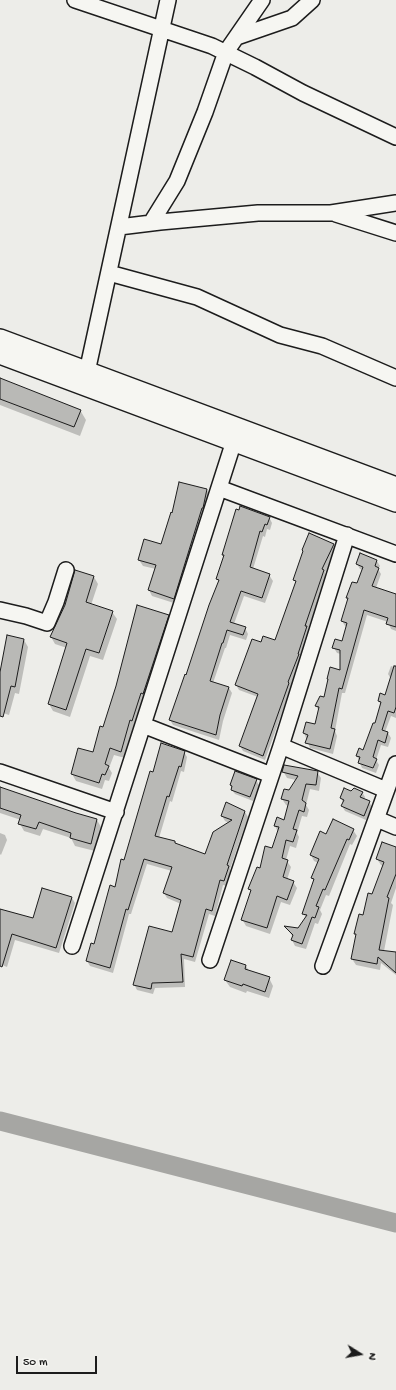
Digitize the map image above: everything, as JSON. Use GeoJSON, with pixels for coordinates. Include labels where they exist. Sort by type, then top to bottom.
{"type":"FeatureCollection","features":[{"type":"Feature","properties":{"kind":"main road"},"geometry":{"type":"LineString","coordinates":[[0,339],[396,487]]}},
{"type":"Feature","properties":{"kind":"main road"},"geometry":{"type":"LineString","coordinates":[[0,354],[396,502]]}},
{"type":"Feature","properties":{"kind":"street"},"geometry":{"type":"LineString","coordinates":[[74,0],[212,46],[303,93],[396,137]]}},
{"type":"Feature","properties":{"kind":"street"},"geometry":{"type":"LineString","coordinates":[[87,372],[168,0]]}},
{"type":"Feature","properties":{"kind":"street"},"geometry":{"type":"LineString","coordinates":[[151,223],[177,181],[205,112],[226,52],[262,0]]}},
{"type":"Feature","properties":{"kind":"street"},"geometry":{"type":"LineString","coordinates":[[237,37],[292,18],[312,0]]}},
{"type":"Feature","properties":{"kind":"street"},"geometry":{"type":"LineString","coordinates":[[119,227],[258,213],[331,213],[396,203]]}},
{"type":"Feature","properties":{"kind":"street"},"geometry":{"type":"LineString","coordinates":[[331,213],[396,234]]}},
{"type":"Feature","properties":{"kind":"street"},"geometry":{"type":"LineString","coordinates":[[109,273],[197,297],[280,335],[322,346],[396,378]]}},
{"type":"Feature","properties":{"kind":"street"},"geometry":{"type":"LineString","coordinates":[[72,946],[234,441]]}},
{"type":"Feature","properties":{"kind":"street"},"geometry":{"type":"LineString","coordinates":[[219,488],[396,554]]}},
{"type":"Feature","properties":{"kind":"street"},"geometry":{"type":"LineString","coordinates":[[210,960],[281,746],[346,535]]}},
{"type":"Feature","properties":{"kind":"street"},"geometry":{"type":"LineString","coordinates":[[0,610],[47,623],[56,602],[66,570]]}},
{"type":"Feature","properties":{"kind":"street"},"geometry":{"type":"LineString","coordinates":[[144,725],[271,775]]}},
{"type":"Feature","properties":{"kind":"street"},"geometry":{"type":"LineString","coordinates":[[281,746],[386,790]]}},
{"type":"Feature","properties":{"kind":"street"},"geometry":{"type":"LineString","coordinates":[[323,966],[396,764]]}},
{"type":"Feature","properties":{"kind":"street"},"geometry":{"type":"LineString","coordinates":[[0,772],[116,812]]}},
{"type":"Feature","properties":{"kind":"street"},"geometry":{"type":"LineString","coordinates":[[377,819],[396,827]]}},
{"type":"Feature","properties":{"kind":"building"},"geometry":{"type":"Polygon","coordinates":[[[0,378],[81,410],[74,427],[0,399],[0,378]]]}},
{"type":"Feature","properties":{"kind":"building"},"geometry":{"type":"Polygon","coordinates":[[[179,482],[207,489],[203,508],[174,599],[148,590],[156,565],[138,560],[144,539],[161,544],[171,512],[172,513],[179,482]]]}},
{"type":"Feature","properties":{"kind":"building"},"geometry":{"type":"Polygon","coordinates":[[[240,506],[270,517],[262,532],[260,531],[250,567],[270,574],[262,598],[241,591],[230,622],[246,627],[243,635],[227,630],[222,643],[210,681],[229,687],[220,715],[216,735],[169,720],[219,580],[216,579],[224,555],[222,555],[236,509],[239,510],[240,506]]]}},
{"type":"Feature","properties":{"kind":"building"},"geometry":{"type":"Polygon","coordinates":[[[309,533],[334,544],[322,569],[324,570],[305,626],[307,626],[299,654],[263,756],[239,746],[258,694],[235,685],[252,639],[261,642],[263,636],[275,640],[296,581],[293,580],[309,533]]]}},
{"type":"Feature","properties":{"kind":"building"},"geometry":{"type":"Polygon","coordinates":[[[360,553],[377,560],[375,566],[379,568],[372,586],[396,594],[396,627],[386,624],[388,618],[364,610],[342,689],[339,688],[331,728],[335,729],[330,749],[305,743],[308,735],[303,733],[306,722],[315,724],[319,707],[315,706],[320,696],[324,697],[330,667],[340,670],[340,650],[332,648],[335,639],[342,641],[347,623],[341,621],[348,598],[346,598],[352,582],[357,583],[363,567],[356,564],[360,553]]]}},
{"type":"Feature","properties":{"kind":"building"},"geometry":{"type":"Polygon","coordinates":[[[75,570],[94,576],[86,602],[113,611],[99,653],[86,649],[66,710],[48,704],[67,643],[50,637],[65,605],[75,570]]]}},
{"type":"Feature","properties":{"kind":"building"},"geometry":{"type":"Polygon","coordinates":[[[137,605],[169,615],[143,694],[141,693],[132,721],[130,720],[121,752],[110,748],[105,764],[109,766],[105,775],[102,774],[99,783],[71,774],[78,748],[93,752],[100,726],[103,727],[116,686],[137,605]]]}},
{"type":"Feature","properties":{"kind":"building"},"geometry":{"type":"Polygon","coordinates":[[[7,635],[24,639],[15,687],[11,686],[3,717],[0,716],[0,672],[7,635]]]}},
{"type":"Feature","properties":{"kind":"building"},"geometry":{"type":"Polygon","coordinates":[[[394,666],[396,666],[396,707],[394,713],[388,711],[382,730],[388,732],[385,743],[378,740],[373,757],[377,759],[373,768],[358,763],[360,757],[356,756],[359,748],[363,750],[373,723],[375,723],[381,702],[378,701],[380,693],[385,695],[394,666]]]}},
{"type":"Feature","properties":{"kind":"building"},"geometry":{"type":"Polygon","coordinates":[[[161,743],[185,751],[181,767],[179,766],[169,797],[167,796],[155,836],[175,841],[175,843],[205,854],[213,832],[232,820],[221,816],[226,802],[245,811],[227,865],[229,866],[224,881],[220,880],[212,911],[206,909],[193,957],[181,954],[183,982],[152,983],[151,989],[133,985],[149,926],[172,932],[181,900],[163,893],[172,867],[144,859],[128,910],[126,909],[110,968],[86,961],[91,943],[94,944],[110,885],[115,887],[121,859],[124,860],[150,771],[153,772],[161,743]]]}},
{"type":"Feature","properties":{"kind":"building"},"geometry":{"type":"Polygon","coordinates":[[[284,765],[318,771],[316,785],[306,784],[302,800],[306,803],[304,812],[299,810],[293,829],[297,830],[293,842],[286,840],[282,858],[288,860],[283,877],[294,881],[287,900],[277,896],[267,928],[241,920],[251,890],[248,889],[257,867],[260,868],[265,846],[272,848],[279,827],[274,826],[277,817],[284,820],[289,801],[281,799],[284,789],[289,790],[298,776],[282,772],[284,765]]]}},
{"type":"Feature","properties":{"kind":"building"},"geometry":{"type":"Polygon","coordinates":[[[235,771],[257,779],[250,797],[231,790],[232,786],[230,785],[235,771]]]}},
{"type":"Feature","properties":{"kind":"building"},"geometry":{"type":"Polygon","coordinates":[[[0,787],[97,819],[91,844],[70,838],[71,833],[39,822],[36,829],[18,824],[21,815],[0,808],[0,787]]]}},
{"type":"Feature","properties":{"kind":"building"},"geometry":{"type":"Polygon","coordinates":[[[344,788],[351,791],[354,788],[363,792],[360,797],[370,801],[364,816],[341,806],[344,800],[340,798],[344,788]]]}},
{"type":"Feature","properties":{"kind":"building"},"geometry":{"type":"Polygon","coordinates":[[[333,819],[354,829],[349,840],[347,839],[325,890],[323,889],[316,906],[319,907],[315,918],[312,917],[302,944],[291,940],[293,935],[284,926],[298,928],[307,915],[302,914],[314,879],[311,878],[319,859],[310,855],[320,831],[326,834],[333,819]]]}},
{"type":"Feature","properties":{"kind":"building"},"geometry":{"type":"Polygon","coordinates":[[[382,842],[396,847],[396,874],[387,897],[389,898],[379,950],[396,952],[396,973],[378,957],[377,964],[351,959],[356,934],[354,934],[359,914],[363,915],[368,893],[372,894],[384,862],[376,859],[382,842]]]}},
{"type":"Feature","properties":{"kind":"building"},"geometry":{"type":"Polygon","coordinates":[[[42,888],[72,897],[56,948],[12,934],[2,967],[0,966],[0,909],[33,918],[42,888]]]}},
{"type":"Feature","properties":{"kind":"building"},"geometry":{"type":"Polygon","coordinates":[[[231,960],[246,965],[245,969],[270,977],[265,992],[243,984],[242,986],[224,980],[231,960]]]}},
{"type":"Feature","properties":{"kind":"waterway"},"geometry":{"type":"LineString","coordinates":[[0,1121],[396,1223]]}}]}
